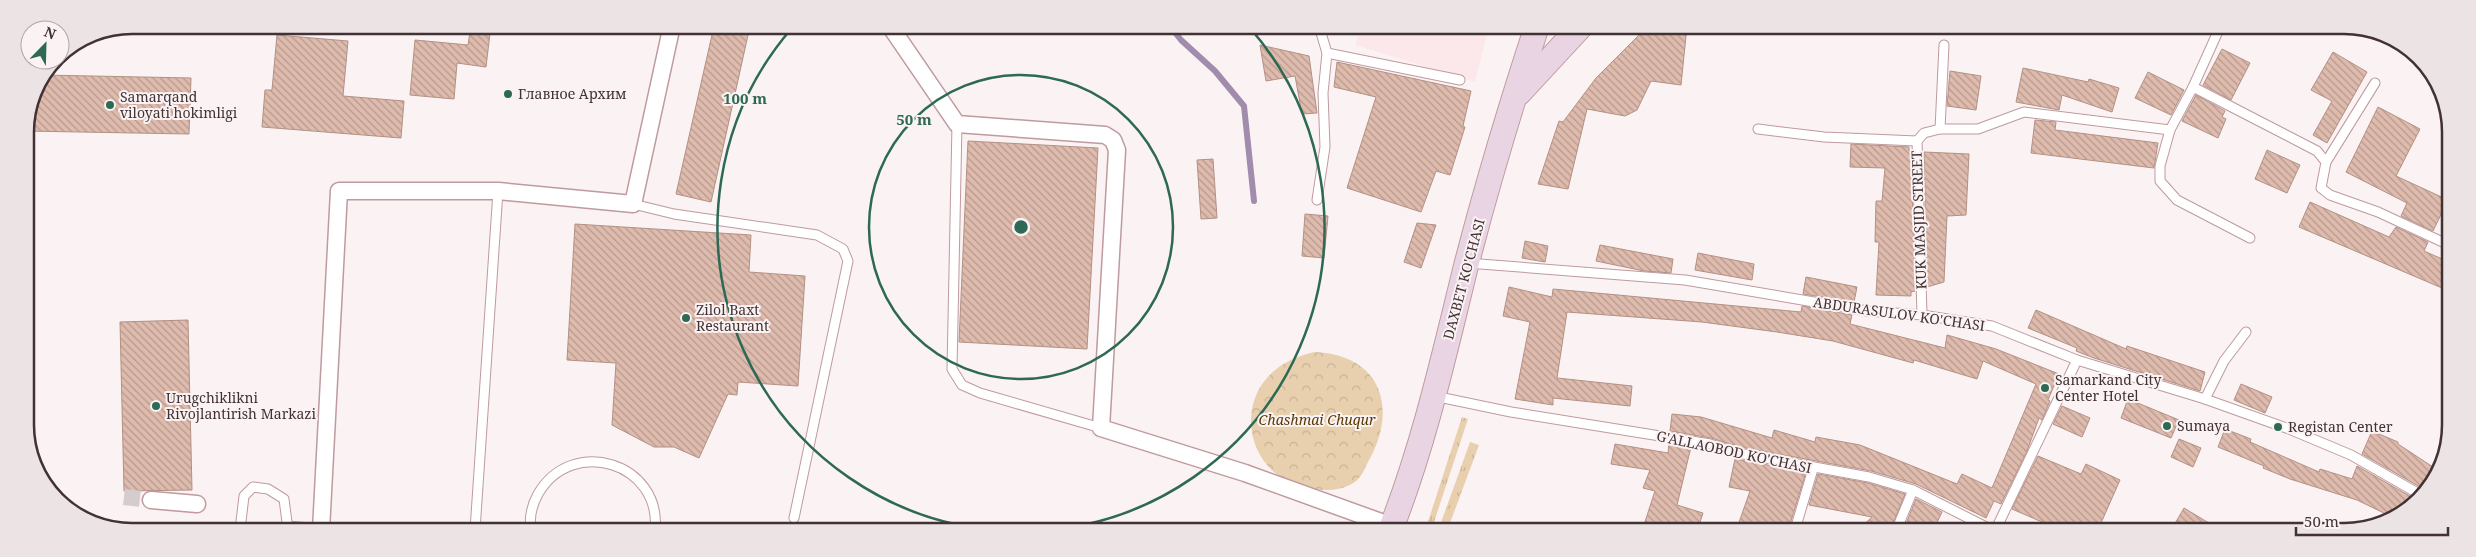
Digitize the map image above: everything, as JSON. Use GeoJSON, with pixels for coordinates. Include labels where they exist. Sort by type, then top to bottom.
{"type":"FeatureCollection","features":[{"type":"Feature","properties":{"kind":"main road","name":"DAXBET KO'CHASI"},"geometry":{"type":"LineString","coordinates":[[1393,523],[1434,396],[1467,263],[1512,100],[1534,34]]}},
{"type":"Feature","properties":{"kind":"main road"},"geometry":{"type":"LineString","coordinates":[[1512,100],[1574,34]]}},
{"type":"Feature","properties":{"kind":"street"},"geometry":{"type":"LineString","coordinates":[[321,523],[339,191],[498,191],[632,204],[670,34]]}},
{"type":"Feature","properties":{"kind":"street"},"geometry":{"type":"LineString","coordinates":[[895,34],[957,124],[1105,135],[1113,140],[1118,150],[1101,428],[1245,473],[1375,523]]}},
{"type":"Feature","properties":{"kind":"street"},"geometry":{"type":"LineString","coordinates":[[151,500],[198,504]]}},
{"type":"Feature","properties":{"kind":"lane"},"geometry":{"type":"LineString","coordinates":[[1317,200],[1325,147],[1322,93],[1327,53],[1321,34]]}},
{"type":"Feature","properties":{"kind":"lane"},"geometry":{"type":"LineString","coordinates":[[2217,34],[2193,87],[2170,130],[2160,166],[2160,181],[2177,200],[2250,238]]}},
{"type":"Feature","properties":{"kind":"lane"},"geometry":{"type":"LineString","coordinates":[[1940,129],[1944,45]]}},
{"type":"Feature","properties":{"kind":"lane"},"geometry":{"type":"LineString","coordinates":[[1327,53],[1460,80]]}},
{"type":"Feature","properties":{"kind":"lane"},"geometry":{"type":"LineString","coordinates":[[2375,83],[2326,162],[2321,188],[2330,195],[2378,212],[2442,242]]}},
{"type":"Feature","properties":{"kind":"lane"},"geometry":{"type":"LineString","coordinates":[[2193,87],[2317,151],[2326,162]]}},
{"type":"Feature","properties":{"kind":"lane","name":"KUK MASJID STREET"},"geometry":{"type":"LineString","coordinates":[[1922,315],[1917,141],[1924,133],[1940,129],[1978,129],[2024,112],[2170,130]]}},
{"type":"Feature","properties":{"kind":"lane"},"geometry":{"type":"LineString","coordinates":[[957,124],[952,370],[962,384],[980,393],[1101,428]]}},
{"type":"Feature","properties":{"kind":"lane"},"geometry":{"type":"LineString","coordinates":[[1758,129],[1824,137],[1917,141]]}},
{"type":"Feature","properties":{"kind":"lane"},"geometry":{"type":"LineString","coordinates":[[475,523],[498,191]]}},
{"type":"Feature","properties":{"kind":"lane"},"geometry":{"type":"LineString","coordinates":[[632,204],[674,214],[817,235],[843,249],[848,260],[794,518]]}},
{"type":"Feature","properties":{"kind":"lane","name":"ABDURASULOV KO'CHASI"},"geometry":{"type":"LineString","coordinates":[[1467,263],[1685,280],[1867,311],[1922,315],[1992,326],[2077,360],[2205,399],[2351,455],[2416,492]]}},
{"type":"Feature","properties":{"kind":"lane"},"geometry":{"type":"LineString","coordinates":[[2205,399],[2224,361],[2246,332]]}},
{"type":"Feature","properties":{"kind":"lane"},"geometry":{"type":"LineString","coordinates":[[1999,523],[2077,360]]}},
{"type":"Feature","properties":{"kind":"lane","name":"G'ALLAOBOD KO'CHASI"},"geometry":{"type":"LineString","coordinates":[[1434,396],[1511,412],[1710,444],[1738,454],[1869,477],[1913,490],[1979,523]]}},
{"type":"Feature","properties":{"kind":"lane"},"geometry":{"type":"LineString","coordinates":[[530,523],[534,502],[544,484],[560,470],[567,467],[580,462],[601,461],[622,468],[639,481],[651,498],[656,523]]}},
{"type":"Feature","properties":{"kind":"lane"},"geometry":{"type":"LineString","coordinates":[[1797,523],[1813,468]]}},
{"type":"Feature","properties":{"kind":"lane"},"geometry":{"type":"LineString","coordinates":[[241,523],[244,496],[253,487],[268,489],[284,498],[287,523]]}},
{"type":"Feature","properties":{"kind":"lane"},"geometry":{"type":"LineString","coordinates":[[1899,523],[1913,490]]}},
{"type":"Feature","properties":{"kind":"shaded area"},"geometry":{"type":"Polygon","coordinates":[[[1359,34],[1487,34],[1475,82],[1355,45],[1359,34]]]}},
{"type":"Feature","properties":{"kind":"green space","name":"Chashmai Chuqur"},"geometry":{"type":"Polygon","coordinates":[[[1315,352],[1337,355],[1355,363],[1369,374],[1378,388],[1382,404],[1382,422],[1377,442],[1362,475],[1352,484],[1332,490],[1309,489],[1289,483],[1281,478],[1263,460],[1255,445],[1252,429],[1251,420],[1256,394],[1270,374],[1290,360],[1315,352]]]}},
{"type":"Feature","properties":{"kind":"green space"},"geometry":{"type":"Polygon","coordinates":[[[1462,417],[1468,419],[1434,523],[1428,523],[1462,417]]]}},
{"type":"Feature","properties":{"kind":"green space"},"geometry":{"type":"Polygon","coordinates":[[[1470,442],[1479,445],[1450,523],[1441,523],[1470,442]]]}},
{"type":"Feature","properties":{"kind":"building"},"geometry":{"type":"Polygon","coordinates":[[[470,34],[490,34],[486,67],[457,63],[454,99],[410,95],[415,40],[468,45],[470,34]]]}},
{"type":"Feature","properties":{"kind":"building"},"geometry":{"type":"Polygon","coordinates":[[[712,34],[748,34],[711,202],[676,194],[712,34]]]}},
{"type":"Feature","properties":{"kind":"building"},"geometry":{"type":"Polygon","coordinates":[[[1640,34],[1686,34],[1681,85],[1651,81],[1637,110],[1625,116],[1587,109],[1568,189],[1538,184],[1559,121],[1563,122],[1596,78],[1640,34]]]}},
{"type":"Feature","properties":{"kind":"building"},"geometry":{"type":"Polygon","coordinates":[[[277,35],[348,41],[343,96],[404,101],[401,138],[262,127],[265,90],[272,90],[277,35]]]}},
{"type":"Feature","properties":{"kind":"building"},"geometry":{"type":"Polygon","coordinates":[[[1260,45],[1309,56],[1317,113],[1302,114],[1295,76],[1266,81],[1260,45]]]}},
{"type":"Feature","properties":{"kind":"building"},"geometry":{"type":"Polygon","coordinates":[[[2222,49],[2250,63],[2231,100],[2203,85],[2222,49]]]}},
{"type":"Feature","properties":{"kind":"building"},"geometry":{"type":"Polygon","coordinates":[[[2333,52],[2367,72],[2327,143],[2313,135],[2332,101],[2311,90],[2333,52]]]}},
{"type":"Feature","properties":{"kind":"building"},"geometry":{"type":"Polygon","coordinates":[[[1337,62],[1471,91],[1463,126],[1465,127],[1450,175],[1436,171],[1421,212],[1347,188],[1376,97],[1334,87],[1337,62]]]}},
{"type":"Feature","properties":{"kind":"building"},"geometry":{"type":"Polygon","coordinates":[[[2023,68],[2088,82],[2089,79],[2119,88],[2112,112],[2062,95],[2059,110],[2016,102],[2023,68]]]}},
{"type":"Feature","properties":{"kind":"building"},"geometry":{"type":"Polygon","coordinates":[[[1950,71],[1981,76],[1976,110],[1947,106],[1950,71]]]}},
{"type":"Feature","properties":{"kind":"building"},"geometry":{"type":"Polygon","coordinates":[[[2148,72],[2184,90],[2171,115],[2135,98],[2148,72]]]}},
{"type":"Feature","properties":{"kind":"building","name":"Samarqand viloyati hokimligi"},"geometry":{"type":"Polygon","coordinates":[[[51,75],[191,78],[189,134],[34,131],[34,125],[41,94],[51,75]]]}},
{"type":"Feature","properties":{"kind":"building"},"geometry":{"type":"Polygon","coordinates":[[[2196,95],[2225,111],[2222,117],[2226,119],[2218,138],[2182,121],[2196,95]]]}},
{"type":"Feature","properties":{"kind":"building"},"geometry":{"type":"Polygon","coordinates":[[[2378,107],[2420,129],[2396,176],[2442,197],[2442,212],[2433,231],[2401,216],[2407,203],[2346,172],[2378,107]]]}},
{"type":"Feature","properties":{"kind":"building"},"geometry":{"type":"Polygon","coordinates":[[[2035,120],[2056,122],[2055,130],[2158,143],[2154,168],[2031,153],[2035,120]]]}},
{"type":"Feature","properties":{"kind":"building"},"geometry":{"type":"Polygon","coordinates":[[[968,141],[1098,148],[1087,349],[959,342],[968,141]]]}},
{"type":"Feature","properties":{"kind":"building"},"geometry":{"type":"Polygon","coordinates":[[[1851,144],[1909,147],[1909,151],[1911,151],[1915,291],[1911,292],[1911,296],[1876,295],[1879,242],[1875,242],[1876,201],[1882,201],[1885,168],[1850,167],[1851,144]]]}},
{"type":"Feature","properties":{"kind":"building"},"geometry":{"type":"Polygon","coordinates":[[[2267,150],[2300,165],[2287,193],[2255,179],[2267,150]]]}},
{"type":"Feature","properties":{"kind":"building"},"geometry":{"type":"Polygon","coordinates":[[[1924,152],[1969,154],[1966,215],[1947,216],[1944,282],[1927,287],[1924,152]]]}},
{"type":"Feature","properties":{"kind":"building"},"geometry":{"type":"Polygon","coordinates":[[[1213,159],[1217,218],[1201,219],[1197,160],[1213,159]]]}},
{"type":"Feature","properties":{"kind":"building"},"geometry":{"type":"Polygon","coordinates":[[[2310,202],[2389,237],[2396,227],[2428,242],[2424,251],[2442,259],[2442,288],[2299,227],[2310,202]]]}},
{"type":"Feature","properties":{"kind":"building"},"geometry":{"type":"Polygon","coordinates":[[[1305,214],[1328,216],[1324,258],[1302,256],[1305,214]]]}},
{"type":"Feature","properties":{"kind":"building"},"geometry":{"type":"Polygon","coordinates":[[[1417,223],[1436,225],[1421,268],[1404,262],[1417,223]]]}},
{"type":"Feature","properties":{"kind":"building","name":"Zilol Baxt Restaurant"},"geometry":{"type":"Polygon","coordinates":[[[575,224],[751,235],[749,272],[805,276],[798,386],[738,382],[737,395],[728,394],[699,458],[674,447],[654,447],[612,425],[616,363],[567,360],[575,224]]]}},
{"type":"Feature","properties":{"kind":"building"},"geometry":{"type":"Polygon","coordinates":[[[1525,241],[1548,246],[1545,262],[1522,258],[1525,241]]]}},
{"type":"Feature","properties":{"kind":"building"},"geometry":{"type":"Polygon","coordinates":[[[1600,245],[1673,259],[1671,273],[1644,271],[1596,261],[1600,245]]]}},
{"type":"Feature","properties":{"kind":"building"},"geometry":{"type":"Polygon","coordinates":[[[1698,253],[1754,264],[1752,280],[1695,270],[1698,253]]]}},
{"type":"Feature","properties":{"kind":"building"},"geometry":{"type":"Polygon","coordinates":[[[1806,277],[1857,287],[1854,302],[1803,294],[1806,277]]]}},
{"type":"Feature","properties":{"kind":"building"},"geometry":{"type":"Polygon","coordinates":[[[1509,287],[1552,297],[1553,289],[1801,312],[1802,306],[1852,315],[1850,324],[1945,348],[1947,335],[1996,349],[2059,374],[2042,420],[2039,418],[2027,451],[2001,504],[1994,501],[1986,518],[1916,484],[1871,471],[1740,447],[1711,438],[1670,431],[1672,414],[1701,417],[1772,438],[1774,430],[1815,442],[1816,437],[1860,445],[1957,484],[1962,474],[1992,488],[2036,384],[1983,361],[1977,379],[1914,360],[1913,363],[1833,341],[1702,322],[1567,312],[1557,378],[1632,386],[1630,406],[1553,398],[1553,405],[1515,399],[1530,322],[1503,316],[1509,287]]]}},
{"type":"Feature","properties":{"kind":"building"},"geometry":{"type":"Polygon","coordinates":[[[2036,310],[2126,349],[2127,346],[2205,372],[2200,391],[2094,358],[2076,351],[2077,348],[2028,328],[2036,310]]]}},
{"type":"Feature","properties":{"kind":"building","name":"Urugchiklikni Rivojlantirish Markazi"},"geometry":{"type":"Polygon","coordinates":[[[188,320],[192,490],[124,491],[120,322],[188,320]]]}},
{"type":"Feature","properties":{"kind":"building"},"geometry":{"type":"Polygon","coordinates":[[[2241,384],[2272,397],[2265,413],[2234,400],[2241,384]]]}},
{"type":"Feature","properties":{"kind":"building"},"geometry":{"type":"Polygon","coordinates":[[[2128,399],[2179,420],[2171,438],[2121,418],[2128,399]]]}},
{"type":"Feature","properties":{"kind":"building"},"geometry":{"type":"Polygon","coordinates":[[[2062,406],[2090,418],[2082,437],[2053,424],[2062,406]]]}},
{"type":"Feature","properties":{"kind":"building"},"geometry":{"type":"Polygon","coordinates":[[[2225,429],[2251,439],[2250,442],[2319,472],[2320,469],[2352,479],[2357,466],[2411,497],[2386,514],[2357,500],[2290,479],[2218,447],[2225,429]]]}},
{"type":"Feature","properties":{"kind":"building"},"geometry":{"type":"Polygon","coordinates":[[[2372,431],[2398,442],[2398,444],[2433,467],[2420,487],[2362,454],[2372,431]]]}},
{"type":"Feature","properties":{"kind":"building"},"geometry":{"type":"Polygon","coordinates":[[[2179,439],[2201,448],[2193,467],[2171,457],[2179,439]]]}},
{"type":"Feature","properties":{"kind":"building"},"geometry":{"type":"Polygon","coordinates":[[[1615,444],[1668,453],[1669,444],[1691,447],[1677,505],[1703,513],[1700,523],[1645,523],[1655,491],[1643,488],[1650,470],[1611,464],[1615,444]]]}},
{"type":"Feature","properties":{"kind":"building"},"geometry":{"type":"Polygon","coordinates":[[[2038,456],[2081,474],[2086,464],[2120,480],[2101,523],[2044,523],[2012,509],[2038,456]]]}},
{"type":"Feature","properties":{"kind":"building"},"geometry":{"type":"Polygon","coordinates":[[[1735,459],[1806,472],[1790,523],[1739,523],[1750,491],[1729,487],[1735,459]]]}},
{"type":"Feature","properties":{"kind":"building"},"geometry":{"type":"Polygon","coordinates":[[[1818,474],[1868,483],[1905,494],[1893,523],[1866,523],[1872,517],[1809,505],[1818,474]]]}},
{"type":"Feature","properties":{"kind":"building"},"geometry":{"type":"Polygon","coordinates":[[[1916,499],[1942,512],[1937,523],[1906,523],[1916,499]]]}},
{"type":"Feature","properties":{"kind":"building"},"geometry":{"type":"Polygon","coordinates":[[[2184,508],[2209,523],[2175,523],[2184,508]]]}},
{"type":"Feature","properties":{"kind":"waterway"},"geometry":{"type":"LineString","coordinates":[[1176,34],[1215,71],[1244,106],[1254,201]]}},
{"type":"Feature","properties":{"kind":"tunnel"},"geometry":{"type":"LineString","coordinates":[[124,497],[151,500]]}},
{"type":"Feature","properties":{"kind":"place","name":"Главное Архим"},"geometry":{"type":"Point","coordinates":[508,94]}},
{"type":"Feature","properties":{"kind":"place","name":"Samarqand viloyati hokimligi"},"geometry":{"type":"Point","coordinates":[110,105]}},
{"type":"Feature","properties":{"kind":"place","name":"Zilol Baxt Restaurant"},"geometry":{"type":"Point","coordinates":[686,318]}},
{"type":"Feature","properties":{"kind":"place","name":"Samarkand City Center Hotel"},"geometry":{"type":"Point","coordinates":[2045,388]}},
{"type":"Feature","properties":{"kind":"place","name":"Urugchiklikni Rivojlantirish Markazi"},"geometry":{"type":"Point","coordinates":[156,406]}},
{"type":"Feature","properties":{"kind":"place","name":"Sumaya"},"geometry":{"type":"Point","coordinates":[2167,426]}},
{"type":"Feature","properties":{"kind":"place","name":"Registan Center"},"geometry":{"type":"Point","coordinates":[2278,427]}}]}
